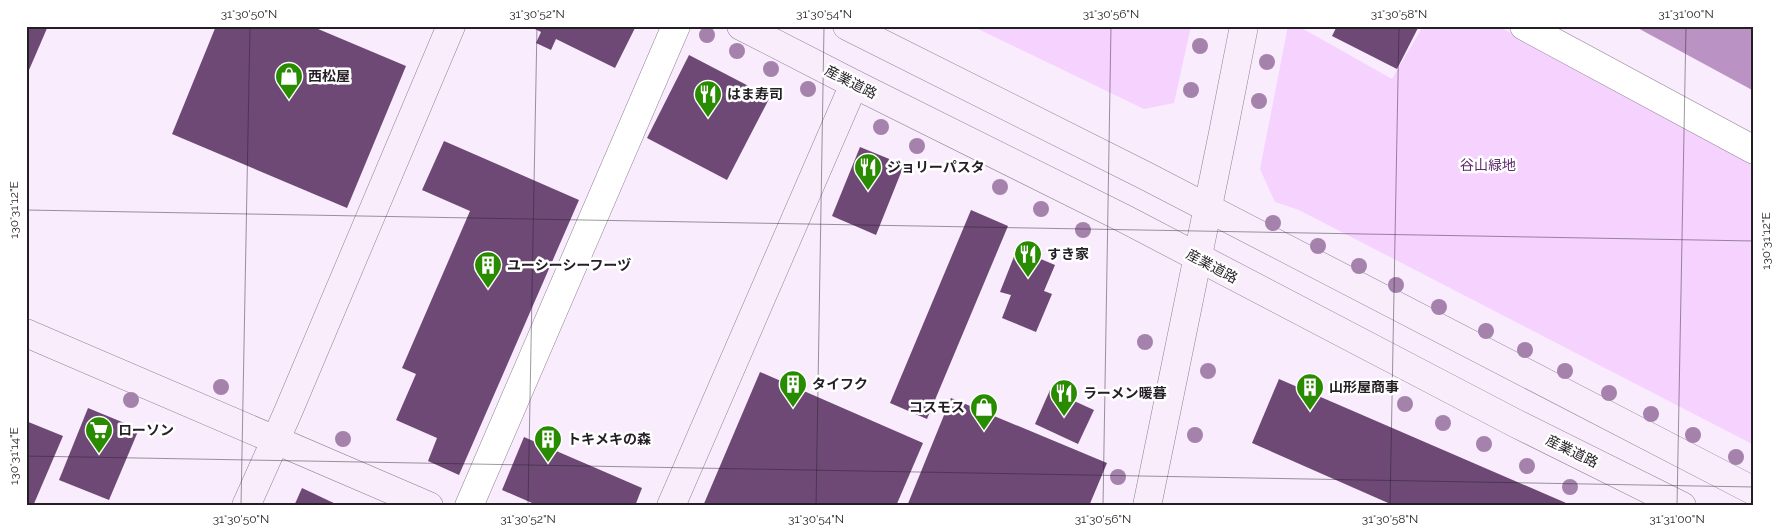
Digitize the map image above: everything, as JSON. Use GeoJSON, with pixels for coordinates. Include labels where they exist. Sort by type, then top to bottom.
{"type":"FeatureCollection","features":[{"type":"Feature","properties":{"kind":"main road"},"geometry":{"type":"LineString","coordinates":[[246,506],[451,26]]}},
{"type":"Feature","properties":{"kind":"main road","name":"産業道路"},"geometry":{"type":"LineString","coordinates":[[741,26],[1125,219],[1515,423],[1682,506]]}},
{"type":"Feature","properties":{"kind":"main road"},"geometry":{"type":"LineString","coordinates":[[847,26],[1208,208],[1754,491]]}},
{"type":"Feature","properties":{"kind":"main road"},"geometry":{"type":"LineString","coordinates":[[1147,506],[1244,26]]}},
{"type":"Feature","properties":{"kind":"main road"},"geometry":{"type":"LineString","coordinates":[[671,506],[854,84]]}},
{"type":"Feature","properties":{"kind":"main road"},"geometry":{"type":"LineString","coordinates":[[26,334],[429,506]]}},
{"type":"Feature","properties":{"kind":"street"},"geometry":{"type":"LineString","coordinates":[[469,506],[676,26]]}},
{"type":"Feature","properties":{"kind":"street"},"geometry":{"type":"LineString","coordinates":[[1524,26],[1754,150]]}},
{"type":"Feature","properties":{"kind":"green space"},"geometry":{"type":"Polygon","coordinates":[[[972,26],[1191,26],[1174,103],[1144,109],[972,26]]]}},
{"type":"Feature","properties":{"kind":"green space","name":"谷山緑地"},"geometry":{"type":"Polygon","coordinates":[[[1288,26],[1298,26],[1392,79],[1423,26],[1498,26],[1754,162],[1754,445],[1299,210],[1275,202],[1260,169],[1288,26]]]}},
{"type":"Feature","properties":{"kind":"shaded area"},"geometry":{"type":"Polygon","coordinates":[[[1634,26],[1754,26],[1754,91],[1634,26]]]}},
{"type":"Feature","properties":{"kind":"building"},"geometry":{"type":"Polygon","coordinates":[[[26,26],[48,26],[26,77],[26,26]]]}},
{"type":"Feature","properties":{"kind":"building","name":"西松屋"},"geometry":{"type":"Polygon","coordinates":[[[216,26],[311,26],[406,66],[347,208],[172,134],[216,26]]]}},
{"type":"Feature","properties":{"kind":"building"},"geometry":{"type":"Polygon","coordinates":[[[529,26],[636,26],[615,68],[556,39],[551,50],[536,43],[541,32],[529,26]]]}},
{"type":"Feature","properties":{"kind":"building"},"geometry":{"type":"Polygon","coordinates":[[[1337,26],[1419,26],[1397,69],[1332,36],[1337,26]]]}},
{"type":"Feature","properties":{"kind":"building","name":"はま寿司"},"geometry":{"type":"Polygon","coordinates":[[[689,55],[770,97],[727,180],[647,138],[689,55]]]}},
{"type":"Feature","properties":{"kind":"building","name":"ユーシーシーフーヅ"},"geometry":{"type":"Polygon","coordinates":[[[444,141],[579,200],[459,475],[428,461],[437,438],[396,420],[416,374],[402,368],[470,211],[422,190],[444,141]]]}},
{"type":"Feature","properties":{"kind":"building","name":"ジョリーパスタ"},"geometry":{"type":"Polygon","coordinates":[[[860,147],[904,165],[876,235],[832,216],[860,147]]]}},
{"type":"Feature","properties":{"kind":"building"},"geometry":{"type":"Polygon","coordinates":[[[971,210],[1008,226],[927,419],[890,403],[971,210]]]}},
{"type":"Feature","properties":{"kind":"building","name":"すき家"},"geometry":{"type":"Polygon","coordinates":[[[1017,249],[1055,265],[1044,291],[1052,294],[1036,332],[1002,318],[1011,295],[1000,292],[1017,249]]]}},
{"type":"Feature","properties":{"kind":"building","name":"タイフク"},"geometry":{"type":"Polygon","coordinates":[[[760,372],[923,443],[896,506],[703,506],[760,372]]]}},
{"type":"Feature","properties":{"kind":"building","name":"山形屋商事"},"geometry":{"type":"Polygon","coordinates":[[[1279,379],[1573,506],[1395,506],[1252,443],[1279,379]]]}},
{"type":"Feature","properties":{"kind":"building","name":"ラーメン暖暮"},"geometry":{"type":"Polygon","coordinates":[[[1050,390],[1094,410],[1078,444],[1035,424],[1050,390]]]}},
{"type":"Feature","properties":{"kind":"building","name":"コスモス"},"geometry":{"type":"Polygon","coordinates":[[[951,398],[1107,463],[1089,506],[907,506],[951,398]]]}},
{"type":"Feature","properties":{"kind":"building","name":"ローソン"},"geometry":{"type":"Polygon","coordinates":[[[88,408],[139,429],[109,500],[59,480],[88,408]]]}},
{"type":"Feature","properties":{"kind":"building"},"geometry":{"type":"Polygon","coordinates":[[[26,421],[63,436],[33,506],[26,506],[26,421]]]}},
{"type":"Feature","properties":{"kind":"building","name":"トキメキの森"},"geometry":{"type":"Polygon","coordinates":[[[524,437],[642,488],[635,506],[539,506],[502,490],[524,437]]]}},
{"type":"Feature","properties":{"kind":"building"},"geometry":{"type":"Polygon","coordinates":[[[302,488],[340,506],[294,506],[302,488]]]}},
{"type":"Feature","properties":{"kind":"place","name":"西松屋"},"geometry":{"type":"Point","coordinates":[289,100]}},
{"type":"Feature","properties":{"kind":"place","name":"はま寿司"},"geometry":{"type":"Point","coordinates":[708,118]}},
{"type":"Feature","properties":{"kind":"place","name":"ジョリーパスタ"},"geometry":{"type":"Point","coordinates":[868,191]}},
{"type":"Feature","properties":{"kind":"place","name":"すき家"},"geometry":{"type":"Point","coordinates":[1028,278]}},
{"type":"Feature","properties":{"kind":"place","name":"ユーシーシーフーヅ"},"geometry":{"type":"Point","coordinates":[488,289]}},
{"type":"Feature","properties":{"kind":"place","name":"タイフク"},"geometry":{"type":"Point","coordinates":[793,408]}},
{"type":"Feature","properties":{"kind":"place","name":"山形屋商事"},"geometry":{"type":"Point","coordinates":[1310,411]}},
{"type":"Feature","properties":{"kind":"place","name":"ラーメン暖暮"},"geometry":{"type":"Point","coordinates":[1064,417]}},
{"type":"Feature","properties":{"kind":"place","name":"コスモス"},"geometry":{"type":"Point","coordinates":[984,431]}},
{"type":"Feature","properties":{"kind":"place","name":"ローソン"},"geometry":{"type":"Point","coordinates":[99,454]}},
{"type":"Feature","properties":{"kind":"place","name":"トキメキの森"},"geometry":{"type":"Point","coordinates":[548,463]}}]}
